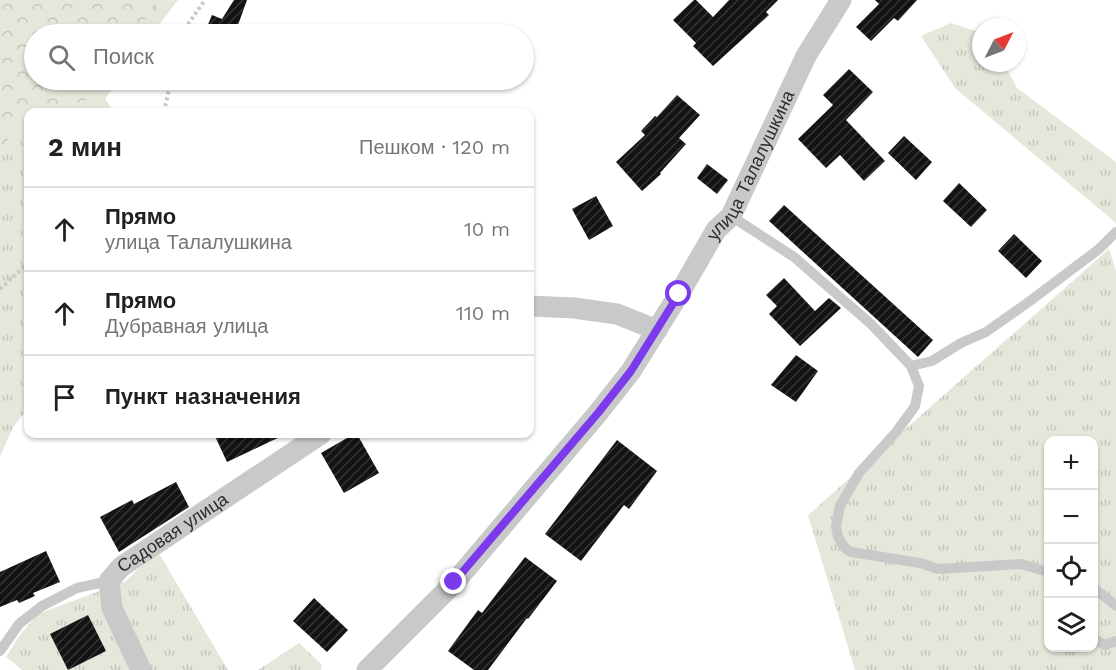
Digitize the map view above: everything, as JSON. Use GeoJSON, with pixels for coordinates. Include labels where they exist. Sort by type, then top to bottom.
{"type":"FeatureCollection","features":[{"type":"Feature","properties":{"kind":"street","name":"улица Талалушкина"},"geometry":{"type":"LineString","coordinates":[[367,670],[454,582],[631,371],[716,230],[731,216],[806,57],[842,0]]}},
{"type":"Feature","properties":{"kind":"street"},"geometry":{"type":"LineString","coordinates":[[534,306],[574,308],[617,314],[657,330]]}},
{"type":"Feature","properties":{"kind":"street","name":"Садовая улица"},"geometry":{"type":"LineString","coordinates":[[109,581],[121,567],[315,438]]}},
{"type":"Feature","properties":{"kind":"street"},"geometry":{"type":"LineString","coordinates":[[109,581],[112,608],[141,670]]}},
{"type":"Feature","properties":{"kind":"lane"},"geometry":{"type":"LineString","coordinates":[[731,216],[794,257],[871,324],[911,366],[919,386],[915,406],[897,431],[859,473],[840,507],[836,526],[838,537],[845,548],[851,552],[938,568],[1021,564],[1044,573]]}},
{"type":"Feature","properties":{"kind":"lane"},"geometry":{"type":"LineString","coordinates":[[911,366],[932,361],[961,343],[986,332],[1030,302],[1116,232]]}},
{"type":"Feature","properties":{"kind":"lane","name":"Садовая улица"},"geometry":{"type":"LineString","coordinates":[[0,651],[19,624],[42,606],[77,588],[109,581]]}},
{"type":"Feature","properties":{"kind":"lane"},"geometry":{"type":"LineString","coordinates":[[1098,591],[1116,606]]}},
{"type":"Feature","properties":{"kind":"lane"},"geometry":{"type":"LineString","coordinates":[[1098,641],[1105,645],[1116,641]]}},
{"type":"Feature","properties":{"kind":"path"},"geometry":{"type":"LineString","coordinates":[[188,24],[205,0]]}},
{"type":"Feature","properties":{"kind":"path"},"geometry":{"type":"LineString","coordinates":[[165,108],[169,90]]}},
{"type":"Feature","properties":{"kind":"path"},"geometry":{"type":"LineString","coordinates":[[0,290],[24,267]]}},
{"type":"Feature","properties":{"kind":"green space"},"geometry":{"type":"Polygon","coordinates":[[[0,0],[178,0],[160,24],[24,24],[24,90],[112,90],[105,99],[111,108],[24,108],[24,414],[13,427],[0,457],[0,0]]]}},
{"type":"Feature","properties":{"kind":"green space"},"geometry":{"type":"Polygon","coordinates":[[[0,0],[159,0],[142,24],[24,24],[24,90],[98,90],[92,98],[58,108],[24,108],[24,119],[15,122],[0,159],[0,0]]]}},
{"type":"Feature","properties":{"kind":"green space"},"geometry":{"type":"Polygon","coordinates":[[[951,23],[972,30],[972,72],[1009,72],[1017,88],[1116,162],[1116,223],[955,88],[921,36],[951,23]]]}},
{"type":"Feature","properties":{"kind":"green space"},"geometry":{"type":"Polygon","coordinates":[[[1109,249],[1116,271],[1116,670],[855,670],[808,515],[1109,249]]]}},
{"type":"Feature","properties":{"kind":"green space"},"geometry":{"type":"Polygon","coordinates":[[[157,550],[228,670],[22,670],[6,657],[20,635],[38,614],[126,581],[157,550]]]}},
{"type":"Feature","properties":{"kind":"green space"},"geometry":{"type":"Polygon","coordinates":[[[299,643],[322,665],[321,670],[258,670],[299,643]]]}},
{"type":"Feature","properties":{"kind":"building"},"geometry":{"type":"Polygon","coordinates":[[[234,0],[247,0],[238,24],[208,24],[212,15],[222,19],[234,0]]]}},
{"type":"Feature","properties":{"kind":"building"},"geometry":{"type":"Polygon","coordinates":[[[694,0],[713,17],[729,0],[778,0],[766,12],[769,15],[713,66],[693,46],[696,43],[673,20],[694,0]]]}},
{"type":"Feature","properties":{"kind":"building"},"geometry":{"type":"Polygon","coordinates":[[[875,0],[917,0],[898,21],[894,18],[871,41],[856,27],[879,4],[875,0]]]}},
{"type":"Feature","properties":{"kind":"building"},"geometry":{"type":"Polygon","coordinates":[[[849,69],[873,92],[846,120],[885,161],[864,181],[840,155],[826,168],[798,139],[833,105],[823,95],[849,69]]]}},
{"type":"Feature","properties":{"kind":"building"},"geometry":{"type":"Polygon","coordinates":[[[677,95],[700,115],[679,138],[686,144],[661,174],[642,191],[616,162],[645,135],[641,131],[677,95]]]}},
{"type":"Feature","properties":{"kind":"building"},"geometry":{"type":"Polygon","coordinates":[[[904,136],[932,162],[916,180],[888,153],[904,136]]]}},
{"type":"Feature","properties":{"kind":"building"},"geometry":{"type":"Polygon","coordinates":[[[707,164],[728,180],[717,194],[697,178],[707,164]]]}},
{"type":"Feature","properties":{"kind":"building"},"geometry":{"type":"Polygon","coordinates":[[[959,183],[987,210],[971,227],[943,201],[959,183]]]}},
{"type":"Feature","properties":{"kind":"building"},"geometry":{"type":"Polygon","coordinates":[[[596,196],[613,226],[589,240],[572,209],[596,196]]]}},
{"type":"Feature","properties":{"kind":"building"},"geometry":{"type":"Polygon","coordinates":[[[784,205],[933,340],[918,357],[769,221],[784,205]]]}},
{"type":"Feature","properties":{"kind":"building"},"geometry":{"type":"Polygon","coordinates":[[[1014,234],[1042,261],[1026,278],[998,251],[1014,234]]]}},
{"type":"Feature","properties":{"kind":"building"},"geometry":{"type":"Polygon","coordinates":[[[784,278],[815,311],[829,298],[841,308],[800,346],[769,314],[777,306],[766,295],[784,278]]]}},
{"type":"Feature","properties":{"kind":"building"},"geometry":{"type":"Polygon","coordinates":[[[796,355],[818,371],[796,402],[771,385],[796,355]]]}},
{"type":"Feature","properties":{"kind":"building"},"geometry":{"type":"Polygon","coordinates":[[[216,438],[278,438],[227,462],[216,438]]]}},
{"type":"Feature","properties":{"kind":"building"},"geometry":{"type":"Polygon","coordinates":[[[347,438],[359,438],[379,473],[344,493],[321,453],[347,438]]]}},
{"type":"Feature","properties":{"kind":"building"},"geometry":{"type":"Polygon","coordinates":[[[617,440],[657,471],[629,509],[624,505],[581,561],[545,534],[617,440]]]}},
{"type":"Feature","properties":{"kind":"building"},"geometry":{"type":"Polygon","coordinates":[[[176,482],[189,507],[119,552],[100,517],[132,500],[134,504],[176,482]]]}},
{"type":"Feature","properties":{"kind":"building"},"geometry":{"type":"Polygon","coordinates":[[[46,551],[60,582],[33,593],[35,596],[19,603],[17,600],[0,607],[0,572],[46,551]]]}},
{"type":"Feature","properties":{"kind":"building"},"geometry":{"type":"Polygon","coordinates":[[[525,557],[557,581],[488,670],[474,670],[448,651],[478,610],[482,613],[525,557]]]}},
{"type":"Feature","properties":{"kind":"building"},"geometry":{"type":"Polygon","coordinates":[[[314,598],[348,630],[327,652],[293,621],[314,598]]]}},
{"type":"Feature","properties":{"kind":"building"},"geometry":{"type":"Polygon","coordinates":[[[88,615],[106,651],[68,670],[50,634],[88,615]]]}},
{"type":"Feature","properties":{"kind":"route"},"geometry":{"type":"LineString","coordinates":[[454,582],[631,371],[679,294]]}}]}
